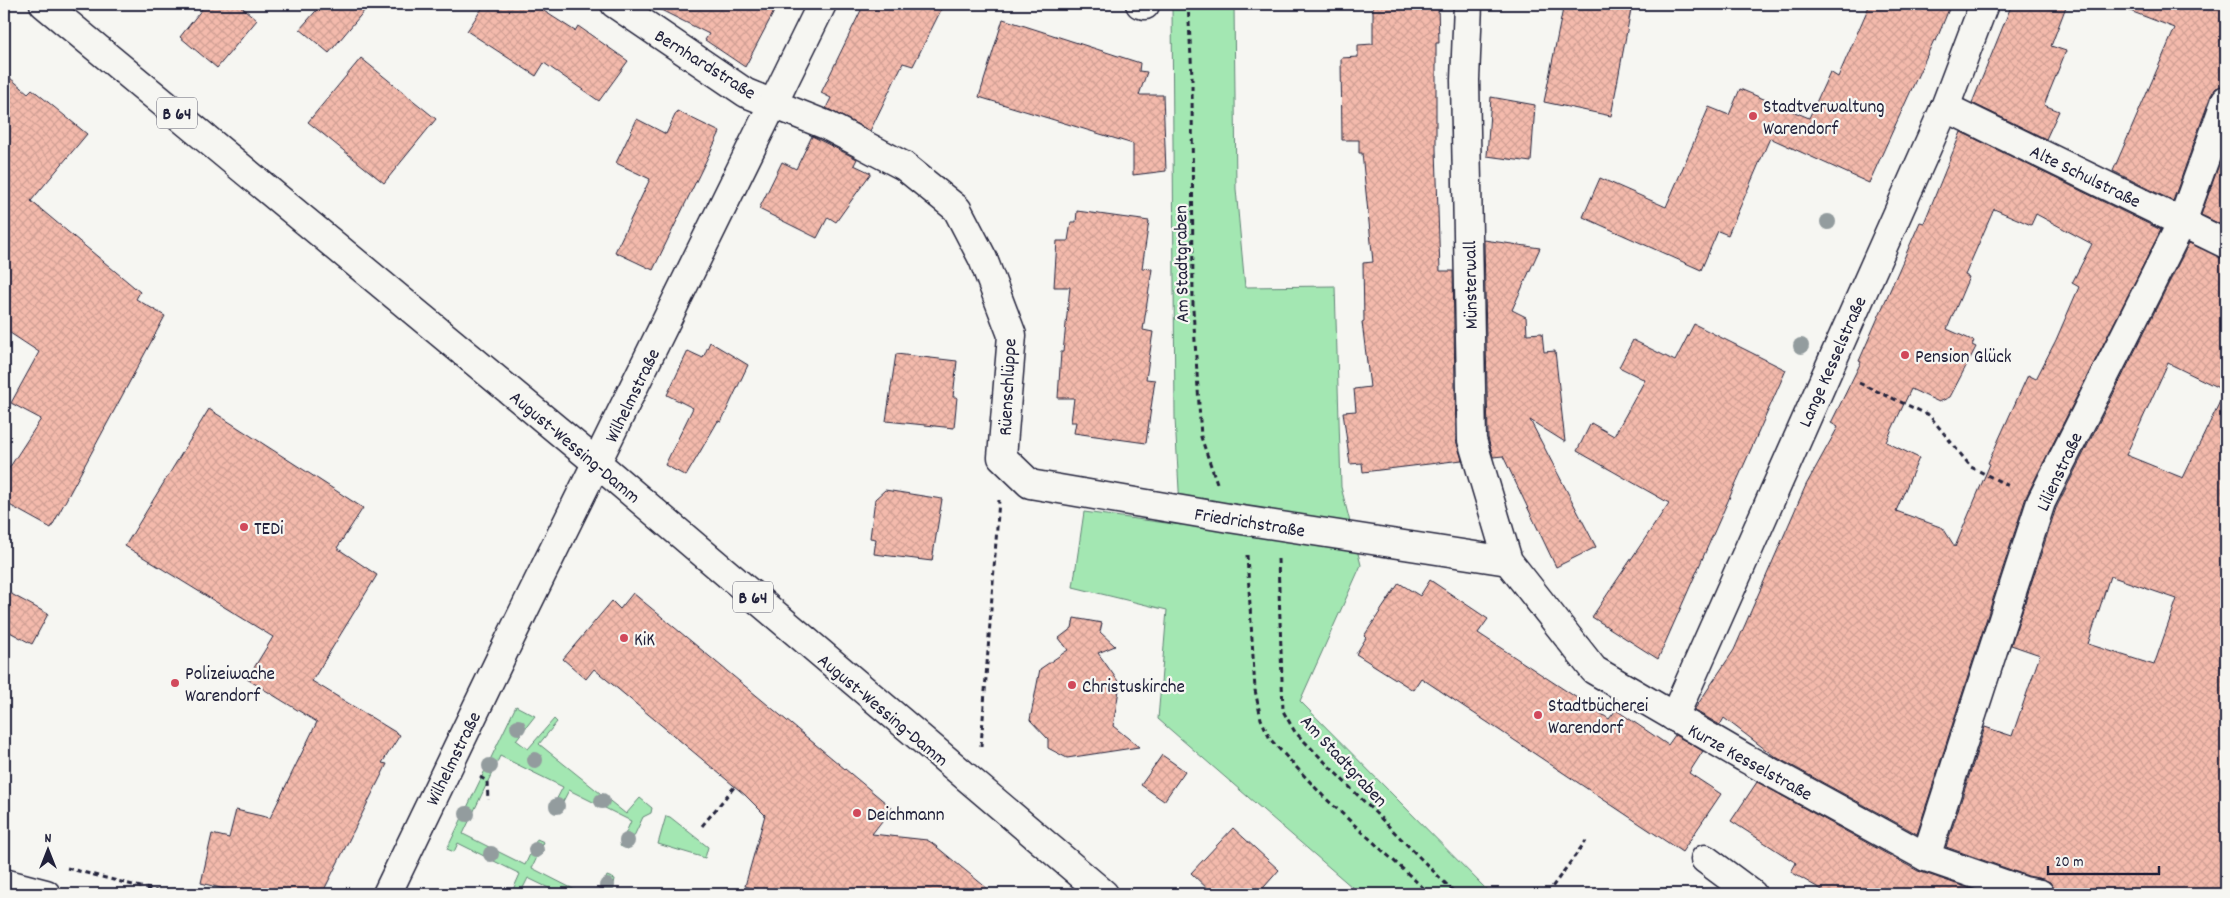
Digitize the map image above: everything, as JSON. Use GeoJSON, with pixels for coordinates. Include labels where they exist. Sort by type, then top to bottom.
{"type":"FeatureCollection","features":[{"type":"Feature","properties":{"kind":"street","name":"August-Wessing-Damm"},"geometry":{"type":"LineString","coordinates":[[44,4],[597,463],[1104,894]]}},
{"type":"Feature","properties":{"kind":"street","name":"Bernhardstraße"},"geometry":{"type":"LineString","coordinates":[[614,4],[746,93],[774,103]]}},
{"type":"Feature","properties":{"kind":"street","name":"Wilhelmstraße"},"geometry":{"type":"LineString","coordinates":[[387,894],[499,660],[822,4]]}},
{"type":"Feature","properties":{"kind":"street","name":"Münsterwall"},"geometry":{"type":"LineString","coordinates":[[1468,4],[1465,80],[1472,440],[1508,561]]}},
{"type":"Feature","properties":{"kind":"street","name":"Lange Kesselstraße"},"geometry":{"type":"LineString","coordinates":[[1674,718],[1827,369],[1945,107],[1984,4]]}},
{"type":"Feature","properties":{"kind":"street","name":"Lilienstraße"},"geometry":{"type":"LineString","coordinates":[[1926,857],[2041,502],[2182,222],[2226,100]]}},
{"type":"Feature","properties":{"kind":"street","name":"Rüenschlüppe"},"geometry":{"type":"LineString","coordinates":[[774,103],[826,125],[904,166],[957,208],[983,259],[1012,335],[1002,457]]}},
{"type":"Feature","properties":{"kind":"street","name":"Alte Schulstraße"},"geometry":{"type":"LineString","coordinates":[[1945,107],[2226,244]]}},
{"type":"Feature","properties":{"kind":"street","name":"Friedrichstraße"},"geometry":{"type":"LineString","coordinates":[[1002,457],[1030,484],[1229,518],[1508,561]]}},
{"type":"Feature","properties":{"kind":"street","name":"Kurze Kesselstraße"},"geometry":{"type":"LineString","coordinates":[[1508,561],[1594,670],[1674,718],[1926,857],[2024,891],[2040,894]]}},
{"type":"Feature","properties":{"kind":"street"},"geometry":{"type":"LineString","coordinates":[[1705,858],[1752,894]]}},
{"type":"Feature","properties":{"kind":"street"},"geometry":{"type":"LineString","coordinates":[[4,883],[46,894]]}},
{"type":"Feature","properties":{"kind":"path","name":"Am Stadtgraben"},"geometry":{"type":"LineString","coordinates":[[1188,4],[1192,76],[1193,309],[1201,437],[1229,518],[1247,555],[1255,690],[1261,719],[1270,739],[1324,797],[1430,894]]}},
{"type":"Feature","properties":{"kind":"path"},"geometry":{"type":"LineString","coordinates":[[1827,369],[1929,415],[1971,467],[2041,502]]}},
{"type":"Feature","properties":{"kind":"path","name":"Rüenschlüppe"},"geometry":{"type":"LineString","coordinates":[[978,787],[1002,457]]}},
{"type":"Feature","properties":{"kind":"path","name":"Am Stadtgraben"},"geometry":{"type":"LineString","coordinates":[[1282,526],[1277,563],[1283,711],[1295,732],[1456,894]]}},
{"type":"Feature","properties":{"kind":"path"},"geometry":{"type":"LineString","coordinates":[[702,826],[735,786]]}},
{"type":"Feature","properties":{"kind":"path"},"geometry":{"type":"LineString","coordinates":[[1547,894],[1586,841]]}},
{"type":"Feature","properties":{"kind":"path"},"geometry":{"type":"LineString","coordinates":[[59,865],[168,894]]}},
{"type":"Feature","properties":{"kind":"green space"},"geometry":{"type":"Polygon","coordinates":[[[1172,4],[1234,4],[1236,189],[1245,287],[1335,286],[1341,487],[1361,565],[1300,701],[1491,894],[1360,894],[1158,719],[1167,610],[1073,587],[1084,512],[1181,525],[1175,419],[1172,4]]]}},
{"type":"Feature","properties":{"kind":"green space"},"geometry":{"type":"Polygon","coordinates":[[[516,706],[535,716],[516,740],[528,749],[554,719],[557,722],[539,744],[626,814],[640,798],[652,808],[651,813],[643,817],[628,849],[620,846],[631,821],[569,790],[557,813],[551,810],[563,787],[500,756],[463,834],[525,865],[537,839],[544,842],[532,868],[583,894],[561,894],[528,878],[520,894],[511,894],[520,874],[458,843],[454,852],[447,849],[516,706]]]}},
{"type":"Feature","properties":{"kind":"green space"},"geometry":{"type":"Polygon","coordinates":[[[666,816],[670,817],[708,847],[705,858],[658,844],[666,816]]]}},
{"type":"Feature","properties":{"kind":"green space"},"geometry":{"type":"Polygon","coordinates":[[[607,876],[615,879],[612,894],[599,894],[607,876]]]}},
{"type":"Feature","properties":{"kind":"building"},"geometry":{"type":"Polygon","coordinates":[[[206,4],[238,4],[257,20],[217,68],[180,37],[206,4]]]}},
{"type":"Feature","properties":{"kind":"building"},"geometry":{"type":"Polygon","coordinates":[[[322,4],[370,4],[329,53],[300,29],[322,4]]]}},
{"type":"Feature","properties":{"kind":"building"},"geometry":{"type":"Polygon","coordinates":[[[485,4],[533,4],[575,31],[578,26],[628,61],[599,101],[544,63],[536,76],[467,31],[485,4]]]}},
{"type":"Feature","properties":{"kind":"building"},"geometry":{"type":"Polygon","coordinates":[[[649,4],[778,4],[745,67],[705,40],[709,34],[649,4]]]}},
{"type":"Feature","properties":{"kind":"building"},"geometry":{"type":"Polygon","coordinates":[[[864,4],[944,4],[913,66],[903,63],[870,131],[826,108],[831,98],[821,93],[864,4]]]}},
{"type":"Feature","properties":{"kind":"building"},"geometry":{"type":"Polygon","coordinates":[[[1373,4],[1438,4],[1439,43],[1436,43],[1436,149],[1440,271],[1453,271],[1456,440],[1462,460],[1363,472],[1362,463],[1350,464],[1343,412],[1356,411],[1354,389],[1370,387],[1362,322],[1364,321],[1363,263],[1373,262],[1359,140],[1342,140],[1341,58],[1358,57],[1358,45],[1373,44],[1373,4]]]}},
{"type":"Feature","properties":{"kind":"building"},"geometry":{"type":"Polygon","coordinates":[[[1564,4],[1632,4],[1611,116],[1544,102],[1564,4]]]}},
{"type":"Feature","properties":{"kind":"building"},"geometry":{"type":"Polygon","coordinates":[[[1870,4],[1951,4],[1936,41],[1934,40],[1869,183],[1770,138],[1728,235],[1718,231],[1701,270],[1583,217],[1600,178],[1666,207],[1709,107],[1729,115],[1740,89],[1809,118],[1830,72],[1838,77],[1870,4]]]}},
{"type":"Feature","properties":{"kind":"building"},"geometry":{"type":"Polygon","coordinates":[[[2012,4],[2067,4],[2051,46],[2066,51],[2044,105],[2059,111],[2046,139],[1972,103],[2012,4]]]}},
{"type":"Feature","properties":{"kind":"building"},"geometry":{"type":"Polygon","coordinates":[[[2118,4],[2226,4],[2226,85],[2216,88],[2211,95],[2173,201],[2113,171],[2175,28],[2117,6],[2118,4]]]}},
{"type":"Feature","properties":{"kind":"building"},"geometry":{"type":"Polygon","coordinates":[[[1003,19],[1140,63],[1139,71],[1147,72],[1139,95],[1163,95],[1166,171],[1133,175],[1133,144],[979,97],[1003,19]]]}},
{"type":"Feature","properties":{"kind":"building"},"geometry":{"type":"Polygon","coordinates":[[[361,58],[436,119],[384,183],[308,122],[361,58]]]}},
{"type":"Feature","properties":{"kind":"building"},"geometry":{"type":"Polygon","coordinates":[[[4,73],[28,93],[32,89],[87,134],[31,201],[140,292],[136,299],[165,316],[51,528],[4,502],[4,476],[41,419],[11,403],[39,352],[4,329],[4,73]]]}},
{"type":"Feature","properties":{"kind":"building"},"geometry":{"type":"Polygon","coordinates":[[[1491,97],[1535,105],[1531,162],[1487,156],[1491,97]]]}},
{"type":"Feature","properties":{"kind":"building"},"geometry":{"type":"Polygon","coordinates":[[[677,111],[720,132],[653,270],[615,252],[650,179],[616,163],[637,119],[666,134],[677,111]]]}},
{"type":"Feature","properties":{"kind":"building"},"geometry":{"type":"Polygon","coordinates":[[[1961,132],[2161,230],[2026,497],[1917,834],[1774,756],[1724,718],[1720,725],[1694,710],[1734,650],[1806,485],[1838,427],[1831,423],[1861,362],[1859,361],[1920,222],[1924,223],[1961,132]],[[1994,209],[1965,275],[1969,277],[1947,329],[1974,341],[1972,345],[1976,347],[1950,397],[1939,402],[1911,389],[1886,442],[1919,458],[1896,511],[1943,528],[1955,547],[1990,464],[1988,463],[2028,375],[2036,379],[2056,340],[2079,287],[2072,283],[2092,244],[2036,214],[2031,225],[1994,209]]]}},
{"type":"Feature","properties":{"kind":"building"},"geometry":{"type":"Polygon","coordinates":[[[812,136],[857,159],[854,165],[871,173],[836,222],[828,217],[817,238],[759,209],[782,162],[796,169],[812,136]]]}},
{"type":"Feature","properties":{"kind":"building"},"geometry":{"type":"Polygon","coordinates":[[[2226,145],[2226,227],[2201,215],[2226,145]]]}},
{"type":"Feature","properties":{"kind":"building"},"geometry":{"type":"Polygon","coordinates":[[[1077,211],[1149,221],[1142,268],[1152,269],[1143,330],[1153,332],[1146,379],[1155,380],[1146,443],[1074,433],[1076,422],[1071,422],[1074,398],[1058,398],[1061,352],[1063,352],[1070,287],[1054,287],[1057,241],[1068,241],[1071,222],[1076,222],[1077,211]]]}},
{"type":"Feature","properties":{"kind":"building"},"geometry":{"type":"Polygon","coordinates":[[[1484,240],[1540,248],[1512,310],[1526,317],[1527,334],[1542,333],[1544,352],[1555,351],[1565,442],[1530,420],[1596,547],[1556,567],[1503,456],[1493,457],[1488,438],[1484,240]]]}},
{"type":"Feature","properties":{"kind":"building"},"geometry":{"type":"Polygon","coordinates":[[[2189,243],[2226,259],[2226,894],[2055,894],[2050,882],[1946,847],[1985,727],[2012,736],[2040,655],[2011,645],[2056,508],[2189,243]],[[2168,363],[2126,455],[2183,478],[2225,391],[2168,363]],[[2110,576],[2088,644],[2154,665],[2177,599],[2110,576]]]}},
{"type":"Feature","properties":{"kind":"building"},"geometry":{"type":"Polygon","coordinates":[[[1694,324],[1786,370],[1658,659],[1592,617],[1669,503],[1577,451],[1591,423],[1614,436],[1645,380],[1619,367],[1633,340],[1675,361],[1694,324]]]}},
{"type":"Feature","properties":{"kind":"building"},"geometry":{"type":"Polygon","coordinates":[[[710,342],[748,365],[721,422],[718,421],[686,476],[665,465],[693,408],[667,395],[688,351],[703,358],[710,342]]]}},
{"type":"Feature","properties":{"kind":"building"},"geometry":{"type":"Polygon","coordinates":[[[896,354],[957,361],[953,397],[957,397],[954,428],[886,421],[896,354]]]}},
{"type":"Feature","properties":{"kind":"building"},"geometry":{"type":"Polygon","coordinates":[[[209,409],[363,508],[337,548],[377,575],[312,681],[400,735],[382,763],[387,764],[322,894],[244,894],[201,883],[212,834],[229,838],[236,810],[270,818],[317,722],[247,679],[273,637],[125,546],[209,409]]]}},
{"type":"Feature","properties":{"kind":"building"},"geometry":{"type":"Polygon","coordinates":[[[885,490],[942,499],[932,561],[874,554],[876,539],[870,538],[875,499],[885,490]]]}},
{"type":"Feature","properties":{"kind":"building"},"geometry":{"type":"Polygon","coordinates":[[[1430,580],[1488,619],[1478,633],[1609,719],[1616,710],[1668,745],[1675,735],[1703,751],[1689,773],[1721,794],[1682,852],[1421,678],[1413,690],[1356,654],[1366,638],[1364,636],[1399,583],[1420,596],[1430,580]]]}},
{"type":"Feature","properties":{"kind":"building"},"geometry":{"type":"Polygon","coordinates":[[[4,590],[48,614],[32,644],[4,629],[4,590]]]}},
{"type":"Feature","properties":{"kind":"building"},"geometry":{"type":"Polygon","coordinates":[[[633,593],[892,808],[872,834],[927,840],[994,894],[775,894],[745,886],[765,815],[745,795],[594,669],[586,679],[563,659],[612,601],[620,609],[633,593]]]}},
{"type":"Feature","properties":{"kind":"building","name":"Christuskirche"},"geometry":{"type":"Polygon","coordinates":[[[1074,618],[1102,623],[1100,632],[1115,646],[1098,653],[1120,684],[1113,726],[1139,747],[1067,758],[1048,748],[1048,739],[1030,720],[1040,669],[1068,650],[1059,638],[1072,628],[1074,618]]]}},
{"type":"Feature","properties":{"kind":"building"},"geometry":{"type":"Polygon","coordinates":[[[1162,755],[1185,771],[1164,801],[1141,785],[1162,755]]]}},
{"type":"Feature","properties":{"kind":"building"},"geometry":{"type":"Polygon","coordinates":[[[1757,782],[1918,871],[1986,894],[1829,894],[1791,872],[1796,863],[1731,821],[1757,782]]]}},
{"type":"Feature","properties":{"kind":"building"},"geometry":{"type":"Polygon","coordinates":[[[1233,828],[1279,870],[1258,894],[1213,894],[1191,873],[1233,828]]]}},
{"type":"Feature","properties":{"kind":"place","name":"Stadtverwaltung Warendorf"},"geometry":{"type":"Point","coordinates":[1753,116]}},
{"type":"Feature","properties":{"kind":"place","name":"Pension Glück"},"geometry":{"type":"Point","coordinates":[1905,355]}},
{"type":"Feature","properties":{"kind":"place","name":"TEDi"},"geometry":{"type":"Point","coordinates":[244,527]}},
{"type":"Feature","properties":{"kind":"place","name":"KiK"},"geometry":{"type":"Point","coordinates":[624,638]}},
{"type":"Feature","properties":{"kind":"place","name":"Polizeiwache Warendorf"},"geometry":{"type":"Point","coordinates":[175,683]}},
{"type":"Feature","properties":{"kind":"place","name":"Christuskirche"},"geometry":{"type":"Point","coordinates":[1072,685]}},
{"type":"Feature","properties":{"kind":"place","name":"Stadtbücherei Warendorf"},"geometry":{"type":"Point","coordinates":[1538,715]}},
{"type":"Feature","properties":{"kind":"place","name":"Deichmann"},"geometry":{"type":"Point","coordinates":[857,813]}}]}
